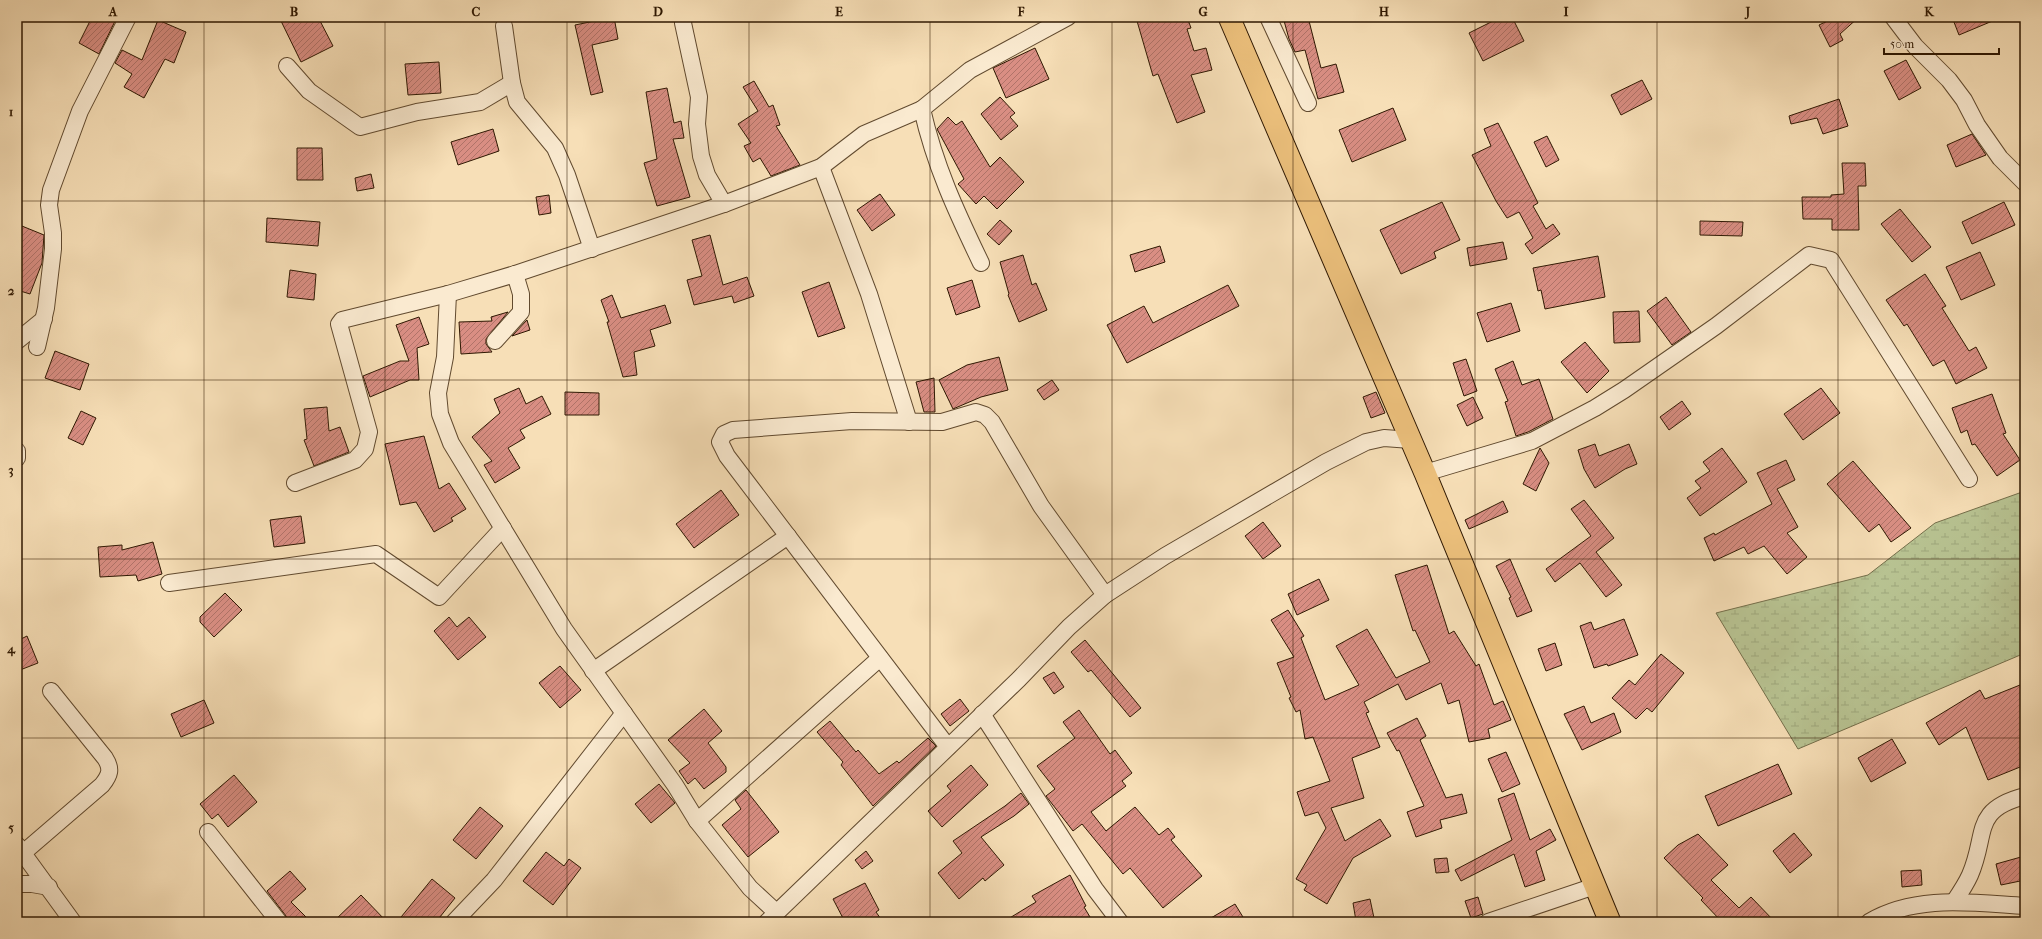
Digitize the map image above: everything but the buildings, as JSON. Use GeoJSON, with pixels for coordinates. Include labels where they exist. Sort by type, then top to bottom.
{"type":"FeatureCollection","features":[{"type":"Feature","properties":{"kind":"main road"},"geometry":{"type":"LineString","coordinates":[[1228,17],[1411,440],[1610,922]]}},
{"type":"Feature","properties":{"kind":"street"},"geometry":{"type":"LineString","coordinates":[[37,347],[44,319],[53,249],[53,233],[49,205],[51,190],[80,110],[128,17]]}},
{"type":"Feature","properties":{"kind":"street"},"geometry":{"type":"LineString","coordinates":[[684,17],[698,97],[697,124],[701,156],[707,175],[724,204]]}},
{"type":"Feature","properties":{"kind":"street"},"geometry":{"type":"LineString","coordinates":[[295,483],[355,460],[365,449],[369,432],[339,324],[342,320],[448,294],[515,274],[724,204],[821,167],[864,134],[922,109],[970,70],[1068,17]]}},
{"type":"Feature","properties":{"kind":"street"},"geometry":{"type":"LineString","coordinates":[[1268,17],[1308,103]]}},
{"type":"Feature","properties":{"kind":"street"},"geometry":{"type":"LineString","coordinates":[[1893,17],[1915,46],[1949,80],[1964,100],[1977,125],[2000,158],[2025,183]]}},
{"type":"Feature","properties":{"kind":"street"},"geometry":{"type":"LineString","coordinates":[[504,26],[512,83],[517,102],[555,148],[572,187],[592,249]]}},
{"type":"Feature","properties":{"kind":"street"},"geometry":{"type":"LineString","coordinates":[[287,66],[309,91],[360,127],[417,112],[480,102],[512,83]]}},
{"type":"Feature","properties":{"kind":"street"},"geometry":{"type":"LineString","coordinates":[[922,109],[929,139],[950,199],[981,262]]}},
{"type":"Feature","properties":{"kind":"street"},"geometry":{"type":"LineString","coordinates":[[821,167],[870,294],[909,422]]}},
{"type":"Feature","properties":{"kind":"street"},"geometry":{"type":"LineString","coordinates":[[1425,474],[1532,442],[1595,408],[1624,390],[1716,326],[1809,255],[1831,260],[1969,479]]}},
{"type":"Feature","properties":{"kind":"street"},"geometry":{"type":"LineString","coordinates":[[495,341],[521,312],[522,294],[515,274]]}},
{"type":"Feature","properties":{"kind":"street"},"geometry":{"type":"LineString","coordinates":[[448,294],[445,357],[438,393],[440,414],[451,442],[564,629],[675,785],[697,821],[771,917],[1019,680],[1069,627],[1105,595],[1165,556],[1326,462],[1366,442],[1384,438],[1411,440]]}},
{"type":"Feature","properties":{"kind":"street"},"geometry":{"type":"LineString","coordinates":[[17,341],[44,319]]}},
{"type":"Feature","properties":{"kind":"street"},"geometry":{"type":"LineString","coordinates":[[948,747],[727,456],[720,442],[724,434],[733,430],[844,422],[942,422],[976,412],[985,415],[992,422],[1041,506],[1105,595]]}},
{"type":"Feature","properties":{"kind":"street"},"geometry":{"type":"LineString","coordinates":[[17,451],[17,458]]}},
{"type":"Feature","properties":{"kind":"street"},"geometry":{"type":"LineString","coordinates":[[169,583],[376,554],[439,597],[503,528]]}},
{"type":"Feature","properties":{"kind":"street"},"geometry":{"type":"LineString","coordinates":[[593,671],[788,536]]}},
{"type":"Feature","properties":{"kind":"street"},"geometry":{"type":"LineString","coordinates":[[697,821],[880,658]]}},
{"type":"Feature","properties":{"kind":"street"},"geometry":{"type":"LineString","coordinates":[[51,691],[110,765],[109,775],[102,785],[20,849],[73,922]]}},
{"type":"Feature","properties":{"kind":"street"},"geometry":{"type":"LineString","coordinates":[[454,922],[494,880],[624,713]]}},
{"type":"Feature","properties":{"kind":"street"},"geometry":{"type":"LineString","coordinates":[[982,714],[1095,889],[1120,922]]}},
{"type":"Feature","properties":{"kind":"street"},"geometry":{"type":"LineString","coordinates":[[1954,902],[1970,876],[1979,847],[1983,823],[1993,809],[2010,800],[2025,796]]}},
{"type":"Feature","properties":{"kind":"street"},"geometry":{"type":"LineString","coordinates":[[208,832],[279,922]]}},
{"type":"Feature","properties":{"kind":"street"},"geometry":{"type":"LineString","coordinates":[[17,884],[32,884],[49,887]]}},
{"type":"Feature","properties":{"kind":"street"},"geometry":{"type":"LineString","coordinates":[[1488,922],[1595,886]]}},
{"type":"Feature","properties":{"kind":"street"},"geometry":{"type":"LineString","coordinates":[[1869,922],[1903,907],[1954,902],[2025,906]]}},
{"type":"Feature","properties":{"kind":"green space"},"geometry":{"type":"Polygon","coordinates":[[[2025,491],[2025,653],[1798,749],[1716,613],[1868,575],[1935,523],[2025,491]]]}}]}
